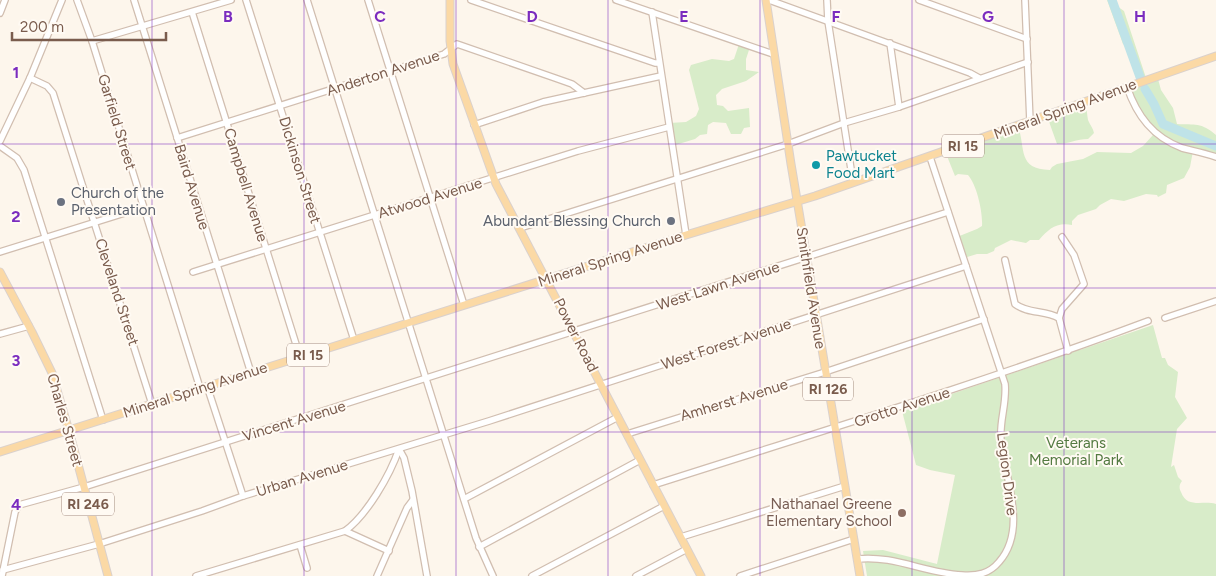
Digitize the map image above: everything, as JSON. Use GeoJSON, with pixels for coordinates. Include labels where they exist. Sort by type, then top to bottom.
{"type":"FeatureCollection","features":[{"type":"Feature","properties":{"kind":"main road","name":"Power Road"},"geometry":{"type":"LineString","coordinates":[[450,0],[451,49],[456,75],[494,178],[701,576]]}},
{"type":"Feature","properties":{"kind":"main road","name":"Smithfield Avenue"},"geometry":{"type":"LineString","coordinates":[[767,0],[773,54],[860,576]]}},
{"type":"Feature","properties":{"kind":"main road","name":"Mineral Spring Avenue"},"geometry":{"type":"LineString","coordinates":[[0,452],[464,304],[797,202],[1216,56]]}},
{"type":"Feature","properties":{"kind":"main road","name":"Charles Street"},"geometry":{"type":"LineString","coordinates":[[1,275],[51,370],[108,576]]}},
{"type":"Feature","properties":{"kind":"street"},"geometry":{"type":"LineString","coordinates":[[0,141],[30,78],[62,0]]}},
{"type":"Feature","properties":{"kind":"street","name":"Garfield Street"},"geometry":{"type":"LineString","coordinates":[[77,0],[204,387],[226,442],[243,496]]}},
{"type":"Feature","properties":{"kind":"street","name":"Baird Avenue"},"geometry":{"type":"LineString","coordinates":[[134,0],[250,373]]}},
{"type":"Feature","properties":{"kind":"street"},"geometry":{"type":"LineString","coordinates":[[92,41],[231,0]]}},
{"type":"Feature","properties":{"kind":"street","name":"Dickinson Street"},"geometry":{"type":"LineString","coordinates":[[246,0],[354,340]]}},
{"type":"Feature","properties":{"kind":"street"},"geometry":{"type":"LineString","coordinates":[[307,0],[479,548],[494,576]]}},
{"type":"Feature","properties":{"kind":"street"},"geometry":{"type":"LineString","coordinates":[[368,0],[464,304]]}},
{"type":"Feature","properties":{"kind":"street"},"geometry":{"type":"LineString","coordinates":[[471,0],[659,63]]}},
{"type":"Feature","properties":{"kind":"street"},"geometry":{"type":"LineString","coordinates":[[616,0],[773,54]]}},
{"type":"Feature","properties":{"kind":"street"},"geometry":{"type":"LineString","coordinates":[[767,0],[890,43],[979,78]]}},
{"type":"Feature","properties":{"kind":"street"},"geometry":{"type":"LineString","coordinates":[[827,0],[828,21],[854,182]]}},
{"type":"Feature","properties":{"kind":"street"},"geometry":{"type":"LineString","coordinates":[[919,0],[1027,39]]}},
{"type":"Feature","properties":{"kind":"street"},"geometry":{"type":"LineString","coordinates":[[1025,0],[1030,122]]}},
{"type":"Feature","properties":{"kind":"street"},"geometry":{"type":"LineString","coordinates":[[0,13],[3,4]]}},
{"type":"Feature","properties":{"kind":"street","name":"Campbell Avenue"},"geometry":{"type":"LineString","coordinates":[[192,12],[300,357]]}},
{"type":"Feature","properties":{"kind":"street"},"geometry":{"type":"LineString","coordinates":[[652,12],[686,235]]}},
{"type":"Feature","properties":{"kind":"street"},"geometry":{"type":"LineString","coordinates":[[890,43],[899,107]]}},
{"type":"Feature","properties":{"kind":"street","name":"Anderton Avenue"},"geometry":{"type":"LineString","coordinates":[[177,138],[444,54],[457,44],[572,84],[584,93]]}},
{"type":"Feature","properties":{"kind":"street"},"geometry":{"type":"LineString","coordinates":[[520,228],[788,144],[844,123],[899,107],[1028,62]]}},
{"type":"Feature","properties":{"kind":"street"},"geometry":{"type":"LineString","coordinates":[[474,124],[543,102],[661,76]]}},
{"type":"Feature","properties":{"kind":"street","name":"Cleveland Street"},"geometry":{"type":"LineString","coordinates":[[30,78],[47,86],[53,92],[152,404]]}},
{"type":"Feature","properties":{"kind":"street"},"geometry":{"type":"LineString","coordinates":[[1127,87],[1138,111],[1153,131],[1167,141],[1216,157]]}},
{"type":"Feature","properties":{"kind":"street","name":"Atwood Avenue"},"geometry":{"type":"LineString","coordinates":[[193,272],[578,151],[669,127]]}},
{"type":"Feature","properties":{"kind":"street"},"geometry":{"type":"LineString","coordinates":[[0,146],[17,158],[22,167],[103,420]]}},
{"type":"Feature","properties":{"kind":"street","name":"Legion Drive"},"geometry":{"type":"LineString","coordinates":[[857,559],[886,558],[930,570],[973,575],[989,571],[1002,558],[1010,546],[1013,527],[1010,492],[1000,428],[1006,390],[1003,373],[930,157]]}},
{"type":"Feature","properties":{"kind":"street"},"geometry":{"type":"LineString","coordinates":[[0,252],[144,207]]}},
{"type":"Feature","properties":{"kind":"street","name":"West Lawn Avenue"},"geometry":{"type":"LineString","coordinates":[[574,331],[948,212]]}},
{"type":"Feature","properties":{"kind":"street"},"geometry":{"type":"LineString","coordinates":[[1062,237],[1074,255],[1084,284],[1062,309],[1059,318],[1068,352]]}},
{"type":"Feature","properties":{"kind":"street"},"geometry":{"type":"LineString","coordinates":[[1005,260],[1016,304],[1024,309],[1051,314],[1059,318]]}},
{"type":"Feature","properties":{"kind":"street","name":"West Forest Avenue"},"geometry":{"type":"LineString","coordinates":[[601,384],[966,266]]}},
{"type":"Feature","properties":{"kind":"street"},"geometry":{"type":"LineString","coordinates":[[1165,318],[1216,301]]}},
{"type":"Feature","properties":{"kind":"street","name":"Amherst Avenue"},"geometry":{"type":"LineString","coordinates":[[627,434],[825,372],[984,319]]}},
{"type":"Feature","properties":{"kind":"street","name":"Grotto Avenue"},"geometry":{"type":"LineString","coordinates":[[653,485],[1068,352],[1148,321]]}},
{"type":"Feature","properties":{"kind":"street"},"geometry":{"type":"LineString","coordinates":[[0,334],[29,326]]}},
{"type":"Feature","properties":{"kind":"street","name":"Vincent Avenue"},"geometry":{"type":"LineString","coordinates":[[2,573],[15,511],[20,505],[84,487],[574,331]]}},
{"type":"Feature","properties":{"kind":"street","name":"Urban Avenue"},"geometry":{"type":"LineString","coordinates":[[2,573],[202,511],[323,470],[399,449],[601,384]]}},
{"type":"Feature","properties":{"kind":"street"},"geometry":{"type":"LineString","coordinates":[[464,499],[618,417]]}},
{"type":"Feature","properties":{"kind":"street"},"geometry":{"type":"LineString","coordinates":[[399,449],[404,458],[427,576]]}},
{"type":"Feature","properties":{"kind":"street"},"geometry":{"type":"LineString","coordinates":[[196,576],[345,531],[359,518],[370,503],[396,458],[399,449]]}},
{"type":"Feature","properties":{"kind":"street"},"geometry":{"type":"LineString","coordinates":[[479,548],[640,460]]}},
{"type":"Feature","properties":{"kind":"street"},"geometry":{"type":"LineString","coordinates":[[681,537],[845,486]]}},
{"type":"Feature","properties":{"kind":"street"},"geometry":{"type":"LineString","coordinates":[[377,576],[407,508],[413,500]]}},
{"type":"Feature","properties":{"kind":"street"},"geometry":{"type":"LineString","coordinates":[[532,576],[664,506]]}},
{"type":"Feature","properties":{"kind":"street"},"geometry":{"type":"LineString","coordinates":[[345,531],[389,551]]}},
{"type":"Feature","properties":{"kind":"street"},"geometry":{"type":"LineString","coordinates":[[740,576],[854,539]]}},
{"type":"Feature","properties":{"kind":"street"},"geometry":{"type":"LineString","coordinates":[[300,544],[307,568]]}},
{"type":"Feature","properties":{"kind":"street"},"geometry":{"type":"LineString","coordinates":[[636,576],[687,550]]}},
{"type":"Feature","properties":{"kind":"green space"},"geometry":{"type":"Polygon","coordinates":[[[1107,0],[1112,0],[1114,4],[1124,11],[1147,81],[1158,79],[1161,90],[1173,108],[1177,124],[1202,126],[1216,135],[1216,158],[1193,151],[1190,167],[1184,178],[1167,185],[1166,193],[1158,197],[1157,195],[1146,194],[1124,201],[1111,199],[1096,209],[1078,215],[1072,221],[1072,225],[1066,224],[1053,227],[1039,240],[1030,240],[1026,243],[1011,240],[987,254],[977,254],[964,258],[957,237],[982,226],[980,207],[977,192],[968,175],[958,174],[955,176],[945,151],[1018,126],[1027,162],[1039,169],[1050,170],[1057,164],[1083,159],[1097,152],[1131,153],[1143,146],[1153,135],[1128,91],[1143,82],[1130,48],[1123,44],[1107,0]]]}},
{"type":"Feature","properties":{"kind":"green space"},"geometry":{"type":"Polygon","coordinates":[[[739,44],[750,47],[746,59],[746,70],[759,72],[746,81],[722,89],[716,95],[717,105],[723,106],[728,111],[749,108],[750,127],[744,128],[741,134],[731,134],[726,123],[713,122],[708,125],[707,134],[672,146],[669,123],[686,122],[696,116],[699,109],[689,70],[691,65],[712,59],[729,61],[734,59],[739,44]]]}},
{"type":"Feature","properties":{"kind":"green space"},"geometry":{"type":"Polygon","coordinates":[[[1085,102],[1088,120],[1094,133],[1088,139],[1057,144],[1047,116],[1085,102]]]}},
{"type":"Feature","properties":{"kind":"green space","name":"Veterans Memorial Park"},"geometry":{"type":"Polygon","coordinates":[[[1153,325],[1162,358],[1165,358],[1168,365],[1178,372],[1175,397],[1187,418],[1177,429],[1171,467],[1174,465],[1178,477],[1182,481],[1180,489],[1187,500],[1196,503],[1216,504],[1216,576],[867,576],[863,551],[883,550],[937,564],[955,475],[916,465],[902,411],[1057,358],[1057,355],[1079,348],[1080,350],[1153,325]]]}},
{"type":"Feature","properties":{"kind":"waterway"},"geometry":{"type":"LineString","coordinates":[[1112,0],[1140,77]]}},
{"type":"Feature","properties":{"kind":"waterway"},"geometry":{"type":"LineString","coordinates":[[1145,89],[1163,124],[1216,146]]}},
{"type":"Feature","properties":{"kind":"place","name":"Pawtucket Food Mart"},"geometry":{"type":"Point","coordinates":[816,165]}},
{"type":"Feature","properties":{"kind":"place","name":"Church of the Presentation"},"geometry":{"type":"Point","coordinates":[61,202]}},
{"type":"Feature","properties":{"kind":"place","name":"Abundant Blessing Church"},"geometry":{"type":"Point","coordinates":[671,221]}},
{"type":"Feature","properties":{"kind":"place","name":"Nathanael Greene Elementary School"},"geometry":{"type":"Point","coordinates":[902,513]}}]}
